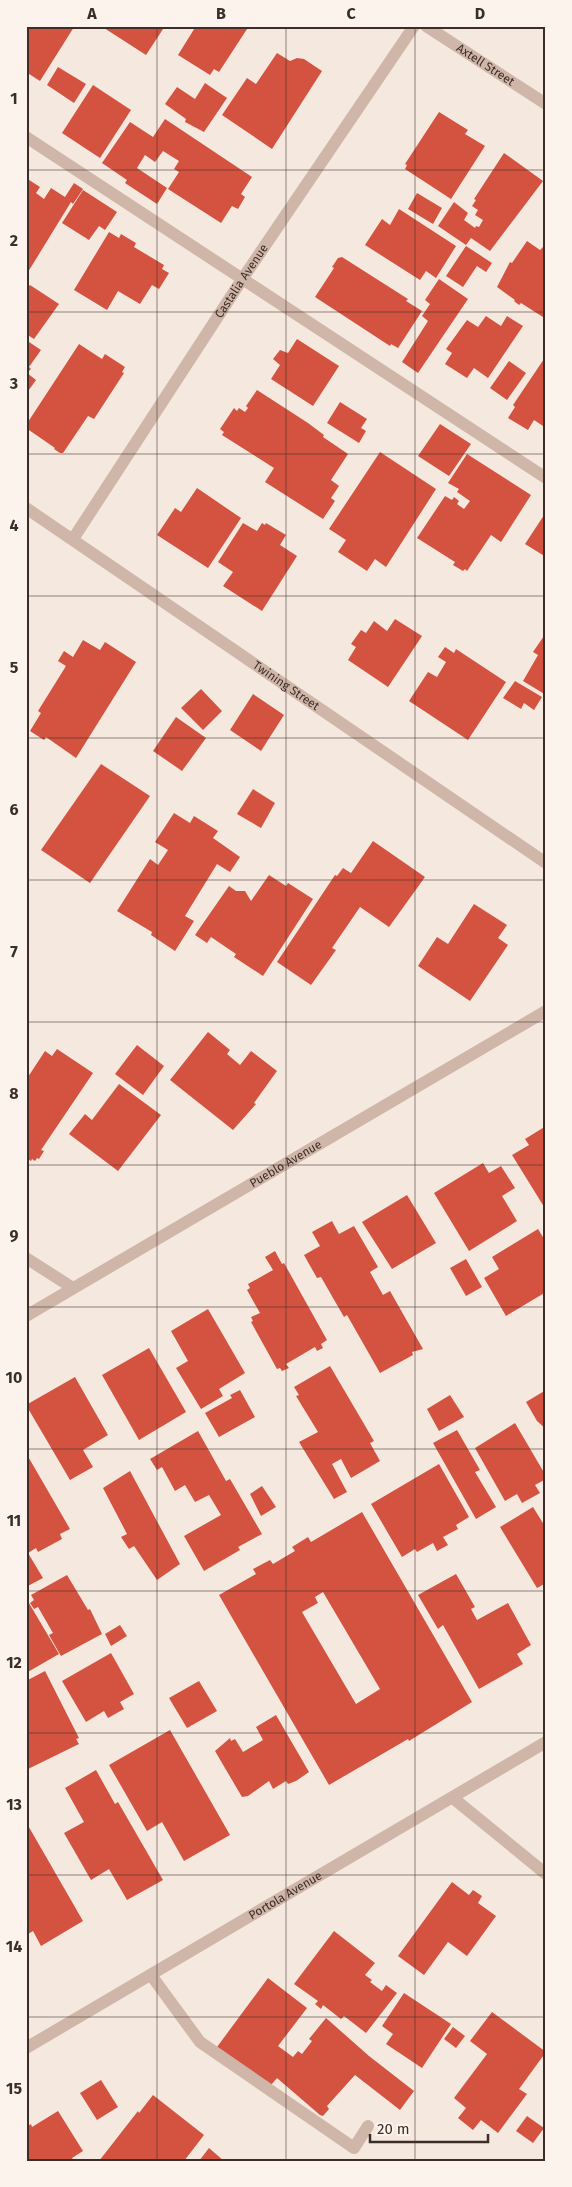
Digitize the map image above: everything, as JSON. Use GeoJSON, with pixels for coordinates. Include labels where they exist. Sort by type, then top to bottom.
{"type":"FeatureCollection","features":[{"type":"Feature","properties":{"kind":"street","name":"Castalia Avenue"},"geometry":{"type":"LineString","coordinates":[[73,539],[243,278],[414,26]]}},
{"type":"Feature","properties":{"kind":"street","name":"Axtell Street"},"geometry":{"type":"LineString","coordinates":[[426,26],[546,104]]}},
{"type":"Feature","properties":{"kind":"street"},"geometry":{"type":"LineString","coordinates":[[26,137],[546,478]]}},
{"type":"Feature","properties":{"kind":"street","name":"Twining Street"},"geometry":{"type":"LineString","coordinates":[[26,508],[546,863]]}},
{"type":"Feature","properties":{"kind":"street","name":"Pueblo Avenue"},"geometry":{"type":"LineString","coordinates":[[26,1316],[546,1011]]}},
{"type":"Feature","properties":{"kind":"street"},"geometry":{"type":"LineString","coordinates":[[26,1258],[73,1288]]}},
{"type":"Feature","properties":{"kind":"street","name":"Portola Avenue"},"geometry":{"type":"LineString","coordinates":[[26,2048],[546,1742]]}},
{"type":"Feature","properties":{"kind":"street"},"geometry":{"type":"LineString","coordinates":[[453,1798],[546,1874]]}},
{"type":"Feature","properties":{"kind":"street"},"geometry":{"type":"LineString","coordinates":[[151,1975],[200,2042],[354,2148],[368,2126]]}},
{"type":"Feature","properties":{"kind":"building"},"geometry":{"type":"Polygon","coordinates":[[[26,26],[74,27],[40,81],[26,72],[26,26]]]}},
{"type":"Feature","properties":{"kind":"building"},"geometry":{"type":"Polygon","coordinates":[[[101,26],[165,26],[146,55],[101,26]]]}},
{"type":"Feature","properties":{"kind":"building"},"geometry":{"type":"Polygon","coordinates":[[[196,26],[249,26],[219,72],[214,69],[210,75],[178,55],[196,26]]]}},
{"type":"Feature","properties":{"kind":"building"},"geometry":{"type":"Polygon","coordinates":[[[277,53],[290,61],[297,58],[304,59],[322,71],[272,149],[222,115],[247,78],[256,84],[277,53]]]}},
{"type":"Feature","properties":{"kind":"building"},"geometry":{"type":"Polygon","coordinates":[[[58,67],[86,84],[74,103],[47,85],[58,67]]]}},
{"type":"Feature","properties":{"kind":"building"},"geometry":{"type":"Polygon","coordinates":[[[205,83],[227,98],[204,132],[185,122],[186,119],[165,104],[177,87],[195,99],[205,83]]]}},
{"type":"Feature","properties":{"kind":"building"},"geometry":{"type":"Polygon","coordinates":[[[93,85],[131,110],[100,158],[62,133],[93,85]]]}},
{"type":"Feature","properties":{"kind":"building"},"geometry":{"type":"Polygon","coordinates":[[[439,112],[468,130],[465,134],[485,146],[451,199],[405,169],[407,165],[405,164],[439,112]]]}},
{"type":"Feature","properties":{"kind":"building"},"geometry":{"type":"Polygon","coordinates":[[[165,119],[252,177],[241,194],[245,197],[238,209],[232,206],[221,223],[168,189],[179,172],[174,169],[179,161],[163,151],[155,162],[145,155],[137,168],[167,188],[157,204],[125,183],[127,180],[102,163],[130,122],[153,137],[165,119]]]}},
{"type":"Feature","properties":{"kind":"building"},"geometry":{"type":"Polygon","coordinates":[[[504,153],[543,181],[490,251],[471,238],[466,245],[438,226],[454,202],[468,213],[464,220],[475,228],[476,226],[479,227],[483,220],[475,215],[478,210],[472,206],[476,200],[474,199],[504,153]]]}},
{"type":"Feature","properties":{"kind":"building"},"geometry":{"type":"Polygon","coordinates":[[[26,178],[40,187],[36,193],[44,199],[51,188],[65,197],[74,183],[83,189],[73,204],[71,202],[28,272],[26,270],[26,178]]]}},
{"type":"Feature","properties":{"kind":"building"},"geometry":{"type":"Polygon","coordinates":[[[83,190],[117,212],[105,230],[99,226],[89,240],[62,223],[83,190]]]}},
{"type":"Feature","properties":{"kind":"building"},"geometry":{"type":"Polygon","coordinates":[[[417,193],[442,208],[433,224],[408,209],[417,193]]]}},
{"type":"Feature","properties":{"kind":"building"},"geometry":{"type":"Polygon","coordinates":[[[399,209],[456,246],[436,278],[426,271],[420,280],[365,245],[382,219],[390,225],[399,209]]]}},
{"type":"Feature","properties":{"kind":"building"},"geometry":{"type":"Polygon","coordinates":[[[109,232],[119,238],[121,234],[136,243],[134,247],[164,265],[162,269],[169,273],[159,289],[152,285],[140,304],[118,291],[107,310],[74,290],[109,232]]]}},
{"type":"Feature","properties":{"kind":"building"},"geometry":{"type":"Polygon","coordinates":[[[527,241],[540,250],[543,247],[546,249],[546,319],[521,303],[519,305],[497,287],[510,262],[512,263],[527,241]]]}},
{"type":"Feature","properties":{"kind":"building"},"geometry":{"type":"Polygon","coordinates":[[[466,246],[492,263],[486,272],[477,266],[463,287],[446,276],[466,246]]]}},
{"type":"Feature","properties":{"kind":"building"},"geometry":{"type":"Polygon","coordinates":[[[342,257],[408,299],[406,301],[422,311],[398,348],[391,344],[390,346],[315,297],[334,268],[332,267],[338,258],[342,257]]]}},
{"type":"Feature","properties":{"kind":"building"},"geometry":{"type":"Polygon","coordinates":[[[439,279],[468,299],[418,373],[402,362],[428,321],[422,316],[430,304],[425,300],[439,279]]]}},
{"type":"Feature","properties":{"kind":"building"},"geometry":{"type":"Polygon","coordinates":[[[30,285],[59,304],[34,339],[26,334],[26,289],[30,285]]]}},
{"type":"Feature","properties":{"kind":"building"},"geometry":{"type":"Polygon","coordinates":[[[486,316],[501,326],[507,316],[523,326],[488,378],[474,368],[467,378],[445,364],[452,353],[446,349],[467,320],[478,327],[486,316]]]}},
{"type":"Feature","properties":{"kind":"building"},"geometry":{"type":"Polygon","coordinates":[[[297,339],[339,366],[313,406],[271,379],[280,365],[273,359],[280,350],[288,353],[297,339]]]}},
{"type":"Feature","properties":{"kind":"building"},"geometry":{"type":"Polygon","coordinates":[[[26,340],[41,350],[29,367],[31,369],[27,373],[36,380],[26,394],[26,340]]]}},
{"type":"Feature","properties":{"kind":"building"},"geometry":{"type":"Polygon","coordinates":[[[79,344],[102,359],[105,354],[125,367],[122,372],[124,373],[94,419],[88,416],[63,453],[60,453],[26,428],[26,425],[79,344]]]}},
{"type":"Feature","properties":{"kind":"building"},"geometry":{"type":"Polygon","coordinates":[[[546,356],[546,428],[534,420],[528,430],[508,418],[515,407],[513,405],[546,356]]]}},
{"type":"Feature","properties":{"kind":"building"},"geometry":{"type":"Polygon","coordinates":[[[509,361],[526,373],[507,400],[490,388],[509,361]]]}},
{"type":"Feature","properties":{"kind":"building"},"geometry":{"type":"Polygon","coordinates":[[[257,390],[308,423],[324,435],[323,437],[348,454],[331,480],[339,486],[331,498],[335,501],[323,519],[265,482],[274,468],[222,435],[224,432],[220,429],[234,408],[237,411],[239,408],[245,412],[248,408],[246,406],[257,390]]]}},
{"type":"Feature","properties":{"kind":"building"},"geometry":{"type":"Polygon","coordinates":[[[340,402],[367,419],[361,428],[366,431],[359,443],[327,423],[340,402]]]}},
{"type":"Feature","properties":{"kind":"building"},"geometry":{"type":"Polygon","coordinates":[[[440,424],[471,444],[449,476],[418,456],[440,424]]]}},
{"type":"Feature","properties":{"kind":"building"},"geometry":{"type":"Polygon","coordinates":[[[380,452],[436,489],[386,567],[375,559],[367,571],[338,552],[346,540],[329,529],[380,452]]]}},
{"type":"Feature","properties":{"kind":"building"},"geometry":{"type":"Polygon","coordinates":[[[467,454],[531,495],[501,542],[491,535],[467,571],[465,569],[463,571],[453,565],[455,562],[417,538],[445,496],[452,500],[454,497],[459,501],[457,504],[464,509],[470,501],[457,492],[459,489],[448,483],[467,454]]]}},
{"type":"Feature","properties":{"kind":"building"},"geometry":{"type":"Polygon","coordinates":[[[197,488],[241,518],[208,568],[157,535],[175,508],[181,512],[197,488]]]}},
{"type":"Feature","properties":{"kind":"building"},"geometry":{"type":"Polygon","coordinates":[[[546,512],[546,557],[525,544],[546,512]]]}},
{"type":"Feature","properties":{"kind":"building"},"geometry":{"type":"Polygon","coordinates":[[[243,523],[257,531],[262,523],[265,525],[266,523],[286,535],[280,545],[297,556],[262,611],[223,586],[233,572],[218,562],[243,523]]]}},
{"type":"Feature","properties":{"kind":"building"},"geometry":{"type":"Polygon","coordinates":[[[395,619],[422,636],[388,687],[348,660],[356,647],[351,644],[361,630],[366,633],[374,621],[387,631],[395,619]]]}},
{"type":"Feature","properties":{"kind":"building"},"geometry":{"type":"Polygon","coordinates":[[[546,633],[546,695],[523,681],[538,655],[533,652],[546,633]]]}},
{"type":"Feature","properties":{"kind":"building"},"geometry":{"type":"Polygon","coordinates":[[[83,640],[100,650],[105,642],[136,662],[76,758],[46,737],[44,740],[30,731],[41,713],[38,711],[66,666],[58,661],[64,651],[73,657],[83,640]]]}},
{"type":"Feature","properties":{"kind":"building"},"geometry":{"type":"Polygon","coordinates":[[[445,647],[454,653],[456,649],[506,682],[468,740],[409,701],[428,672],[437,677],[446,662],[438,657],[445,647]]]}},
{"type":"Feature","properties":{"kind":"building"},"geometry":{"type":"Polygon","coordinates":[[[515,681],[542,697],[534,710],[524,703],[521,709],[503,698],[515,681]]]}},
{"type":"Feature","properties":{"kind":"building"},"geometry":{"type":"Polygon","coordinates":[[[201,689],[222,711],[203,730],[181,708],[201,689]]]}},
{"type":"Feature","properties":{"kind":"building"},"geometry":{"type":"Polygon","coordinates":[[[253,694],[284,715],[261,751],[230,730],[253,694]]]}},
{"type":"Feature","properties":{"kind":"building"},"geometry":{"type":"Polygon","coordinates":[[[176,717],[206,738],[182,771],[153,751],[176,717]]]}},
{"type":"Feature","properties":{"kind":"building"},"geometry":{"type":"Polygon","coordinates":[[[101,764],[150,796],[90,883],[41,850],[101,764]]]}},
{"type":"Feature","properties":{"kind":"building"},"geometry":{"type":"Polygon","coordinates":[[[253,789],[275,803],[261,828],[237,814],[253,789]]]}},
{"type":"Feature","properties":{"kind":"building"},"geometry":{"type":"Polygon","coordinates":[[[174,813],[190,823],[194,816],[218,831],[213,838],[240,857],[230,872],[217,864],[185,916],[194,921],[175,951],[151,935],[152,932],[117,911],[150,859],[158,865],[168,850],[155,842],[174,813]]]}},
{"type":"Feature","properties":{"kind":"building"},"geometry":{"type":"Polygon","coordinates":[[[373,841],[425,877],[389,927],[360,907],[332,948],[336,950],[311,985],[277,962],[335,875],[337,876],[343,868],[351,873],[373,841]]]}},
{"type":"Feature","properties":{"kind":"building"},"geometry":{"type":"Polygon","coordinates":[[[269,875],[286,886],[288,883],[313,899],[263,976],[234,957],[236,954],[211,937],[207,943],[195,935],[229,886],[236,891],[245,891],[251,901],[269,875]]]}},
{"type":"Feature","properties":{"kind":"building"},"geometry":{"type":"Polygon","coordinates":[[[474,904],[507,925],[498,938],[508,945],[470,1001],[418,966],[437,937],[448,944],[474,904]]]}},
{"type":"Feature","properties":{"kind":"building"},"geometry":{"type":"Polygon","coordinates":[[[208,1032],[230,1050],[227,1054],[240,1065],[251,1051],[277,1071],[254,1103],[256,1104],[233,1130],[170,1080],[208,1032]]]}},
{"type":"Feature","properties":{"kind":"building"},"geometry":{"type":"Polygon","coordinates":[[[137,1045],[164,1066],[143,1095],[115,1074],[137,1045]]]}},
{"type":"Feature","properties":{"kind":"building"},"geometry":{"type":"Polygon","coordinates":[[[57,1049],[93,1073],[41,1150],[44,1151],[39,1159],[37,1158],[35,1161],[32,1159],[31,1161],[26,1158],[26,1080],[45,1051],[52,1056],[57,1049]]]}},
{"type":"Feature","properties":{"kind":"building"},"geometry":{"type":"Polygon","coordinates":[[[119,1084],[161,1115],[118,1171],[69,1134],[85,1114],[92,1120],[119,1084]]]}},
{"type":"Feature","properties":{"kind":"building"},"geometry":{"type":"Polygon","coordinates":[[[546,1126],[546,1210],[512,1155],[529,1145],[525,1139],[546,1126]]]}},
{"type":"Feature","properties":{"kind":"building"},"geometry":{"type":"Polygon","coordinates":[[[483,1163],[489,1173],[501,1166],[515,1188],[502,1196],[517,1221],[469,1251],[434,1193],[483,1163]]]}},
{"type":"Feature","properties":{"kind":"building"},"geometry":{"type":"Polygon","coordinates":[[[407,1195],[436,1243],[392,1269],[362,1222],[407,1195]]]}},
{"type":"Feature","properties":{"kind":"building"},"geometry":{"type":"Polygon","coordinates":[[[332,1221],[339,1234],[354,1226],[378,1267],[370,1272],[383,1295],[390,1291],[423,1349],[412,1352],[413,1355],[380,1373],[347,1315],[344,1317],[321,1277],[317,1278],[304,1255],[320,1246],[312,1232],[332,1221]]]}},
{"type":"Feature","properties":{"kind":"building"},"geometry":{"type":"Polygon","coordinates":[[[538,1229],[546,1242],[546,1292],[506,1316],[484,1278],[499,1269],[492,1257],[538,1229]]]}},
{"type":"Feature","properties":{"kind":"building"},"geometry":{"type":"Polygon","coordinates":[[[275,1251],[282,1264],[284,1263],[327,1340],[321,1344],[323,1348],[317,1351],[315,1347],[286,1364],[289,1368],[282,1371],[280,1368],[277,1369],[251,1322],[253,1321],[251,1317],[260,1313],[247,1290],[250,1288],[248,1284],[273,1270],[265,1257],[275,1251]]]}},
{"type":"Feature","properties":{"kind":"building"},"geometry":{"type":"Polygon","coordinates":[[[466,1259],[482,1287],[466,1296],[450,1268],[466,1259]]]}},
{"type":"Feature","properties":{"kind":"building"},"geometry":{"type":"Polygon","coordinates":[[[208,1309],[245,1373],[219,1389],[223,1396],[201,1409],[176,1368],[188,1361],[171,1331],[208,1309]]]}},
{"type":"Feature","properties":{"kind":"building"},"geometry":{"type":"Polygon","coordinates":[[[149,1348],[186,1412],[139,1440],[102,1375],[149,1348]]]}},
{"type":"Feature","properties":{"kind":"building"},"geometry":{"type":"Polygon","coordinates":[[[330,1366],[374,1441],[370,1443],[380,1461],[351,1478],[341,1459],[332,1464],[347,1492],[334,1499],[299,1442],[318,1432],[296,1396],[299,1395],[294,1387],[330,1366]]]}},
{"type":"Feature","properties":{"kind":"building"},"geometry":{"type":"Polygon","coordinates":[[[75,1377],[108,1435],[83,1450],[93,1467],[70,1480],[26,1405],[75,1377]]]}},
{"type":"Feature","properties":{"kind":"building"},"geometry":{"type":"Polygon","coordinates":[[[240,1390],[255,1417],[219,1437],[205,1413],[232,1398],[230,1395],[240,1390]]]}},
{"type":"Feature","properties":{"kind":"building"},"geometry":{"type":"Polygon","coordinates":[[[546,1390],[546,1429],[537,1421],[526,1402],[546,1390]]]}},
{"type":"Feature","properties":{"kind":"building"},"geometry":{"type":"Polygon","coordinates":[[[450,1395],[464,1417],[439,1431],[427,1409],[450,1395]]]}},
{"type":"Feature","properties":{"kind":"building"},"geometry":{"type":"Polygon","coordinates":[[[515,1423],[546,1476],[546,1479],[535,1485],[540,1493],[522,1503],[517,1494],[505,1501],[475,1448],[515,1423]]]}},
{"type":"Feature","properties":{"kind":"building"},"geometry":{"type":"Polygon","coordinates":[[[457,1430],[480,1470],[475,1472],[496,1507],[476,1519],[433,1443],[457,1430]]]}},
{"type":"Feature","properties":{"kind":"building"},"geometry":{"type":"Polygon","coordinates":[[[198,1431],[226,1481],[230,1479],[262,1534],[238,1547],[240,1550],[204,1571],[184,1536],[221,1515],[209,1495],[195,1502],[185,1485],[175,1491],[162,1467],[157,1470],[150,1459],[198,1431]]]}},
{"type":"Feature","properties":{"kind":"building"},"geometry":{"type":"Polygon","coordinates":[[[26,1453],[70,1529],[60,1534],[62,1539],[38,1552],[36,1548],[28,1553],[43,1578],[26,1587],[26,1453]]]}},
{"type":"Feature","properties":{"kind":"building"},"geometry":{"type":"Polygon","coordinates":[[[439,1464],[469,1517],[456,1525],[458,1529],[443,1537],[448,1545],[437,1551],[433,1543],[417,1552],[415,1549],[402,1557],[371,1504],[439,1464]]]}},
{"type":"Feature","properties":{"kind":"building"},"geometry":{"type":"Polygon","coordinates":[[[130,1471],[180,1564],[157,1580],[134,1546],[129,1549],[121,1537],[127,1534],[103,1488],[130,1471]]]}},
{"type":"Feature","properties":{"kind":"building"},"geometry":{"type":"Polygon","coordinates":[[[262,1486],[276,1507],[261,1516],[250,1494],[262,1486]]]}},
{"type":"Feature","properties":{"kind":"building"},"geometry":{"type":"Polygon","coordinates":[[[533,1507],[546,1528],[546,1583],[537,1588],[500,1527],[533,1507]]]}},
{"type":"Feature","properties":{"kind":"building"},"geometry":{"type":"Polygon","coordinates":[[[362,1512],[472,1702],[409,1741],[408,1739],[329,1785],[219,1595],[256,1574],[253,1569],[270,1560],[273,1564],[295,1551],[292,1547],[308,1537],[311,1542],[362,1512]],[[323,1592],[315,1597],[318,1603],[302,1612],[356,1704],[380,1689],[323,1592]]]}},
{"type":"Feature","properties":{"kind":"building"},"geometry":{"type":"Polygon","coordinates":[[[456,1574],[475,1607],[471,1609],[477,1620],[508,1603],[531,1645],[517,1654],[523,1664],[479,1689],[443,1625],[438,1629],[418,1595],[456,1574]]]}},
{"type":"Feature","properties":{"kind":"building"},"geometry":{"type":"Polygon","coordinates":[[[67,1575],[88,1610],[90,1609],[102,1634],[61,1656],[49,1635],[53,1633],[38,1607],[34,1609],[30,1603],[34,1600],[31,1595],[67,1575]]]}},
{"type":"Feature","properties":{"kind":"building"},"geometry":{"type":"Polygon","coordinates":[[[26,1598],[59,1654],[26,1673],[26,1598]]]}},
{"type":"Feature","properties":{"kind":"building"},"geometry":{"type":"Polygon","coordinates":[[[120,1625],[127,1636],[111,1646],[105,1634],[120,1625]]]}},
{"type":"Feature","properties":{"kind":"building"},"geometry":{"type":"Polygon","coordinates":[[[111,1653],[134,1694],[120,1702],[124,1709],[108,1718],[104,1711],[86,1722],[62,1681],[111,1653]]]}},
{"type":"Feature","properties":{"kind":"building"},"geometry":{"type":"Polygon","coordinates":[[[45,1671],[79,1738],[76,1739],[79,1744],[26,1770],[26,1681],[45,1671]]]}},
{"type":"Feature","properties":{"kind":"building"},"geometry":{"type":"Polygon","coordinates":[[[199,1681],[217,1711],[187,1728],[169,1698],[199,1681]]]}},
{"type":"Feature","properties":{"kind":"building"},"geometry":{"type":"Polygon","coordinates":[[[276,1715],[309,1772],[296,1781],[288,1784],[286,1781],[273,1789],[269,1781],[248,1796],[242,1797],[215,1751],[230,1738],[231,1741],[235,1739],[243,1752],[263,1740],[256,1727],[276,1715]]]}},
{"type":"Feature","properties":{"kind":"building"},"geometry":{"type":"Polygon","coordinates":[[[170,1730],[230,1835],[184,1861],[162,1822],[147,1831],[109,1765],[170,1730]]]}},
{"type":"Feature","properties":{"kind":"building"},"geometry":{"type":"Polygon","coordinates":[[[96,1770],[115,1804],[118,1802],[163,1880],[127,1900],[109,1869],[91,1880],[64,1833],[84,1822],[65,1788],[96,1770]]]}},
{"type":"Feature","properties":{"kind":"building"},"geometry":{"type":"Polygon","coordinates":[[[26,1822],[83,1921],[41,1946],[33,1931],[28,1934],[26,1930],[28,1925],[26,1921],[26,1822]]]}},
{"type":"Feature","properties":{"kind":"building"},"geometry":{"type":"Polygon","coordinates":[[[452,1882],[469,1895],[473,1890],[482,1896],[478,1903],[496,1916],[467,1956],[448,1942],[424,1975],[398,1956],[452,1882]]]}},
{"type":"Feature","properties":{"kind":"building"},"geometry":{"type":"Polygon","coordinates":[[[334,1931],[375,1963],[365,1975],[372,1980],[370,1982],[382,1991],[386,1985],[397,1993],[366,2033],[344,2016],[341,2019],[323,2005],[321,2009],[315,2004],[318,2001],[294,1984],[334,1931]]]}},
{"type":"Feature","properties":{"kind":"building"},"geometry":{"type":"Polygon","coordinates":[[[268,1978],[307,2008],[278,2046],[293,2057],[298,2051],[302,2054],[312,2041],[309,2039],[326,2018],[369,2056],[414,2091],[400,2110],[355,2075],[327,2106],[329,2109],[323,2116],[320,2115],[277,2078],[271,2085],[217,2047],[268,1978]]]}},
{"type":"Feature","properties":{"kind":"building"},"geometry":{"type":"Polygon","coordinates":[[[404,1993],[451,2024],[422,2068],[386,2044],[393,2034],[382,2026],[404,1993]]]}},
{"type":"Feature","properties":{"kind":"building"},"geometry":{"type":"Polygon","coordinates":[[[492,2012],[546,2052],[519,2089],[527,2094],[498,2133],[481,2120],[473,2130],[458,2118],[466,2108],[454,2098],[487,2054],[470,2041],[492,2012]]]}},
{"type":"Feature","properties":{"kind":"building"},"geometry":{"type":"Polygon","coordinates":[[[453,2027],[465,2036],[456,2048],[444,2039],[453,2027]]]}},
{"type":"Feature","properties":{"kind":"building"},"geometry":{"type":"Polygon","coordinates":[[[101,2080],[118,2107],[97,2120],[80,2093],[101,2080]]]}},
{"type":"Feature","properties":{"kind":"building"},"geometry":{"type":"Polygon","coordinates":[[[153,2095],[204,2135],[184,2161],[99,2161],[138,2111],[139,2113],[153,2095]]]}},
{"type":"Feature","properties":{"kind":"building"},"geometry":{"type":"Polygon","coordinates":[[[58,2111],[83,2151],[72,2158],[74,2161],[26,2161],[26,2127],[31,2124],[32,2127],[58,2111]]]}},
{"type":"Feature","properties":{"kind":"building"},"geometry":{"type":"Polygon","coordinates":[[[527,2116],[544,2128],[533,2143],[516,2131],[527,2116]]]}},
{"type":"Feature","properties":{"kind":"building"},"geometry":{"type":"Polygon","coordinates":[[[209,2148],[224,2161],[199,2161],[209,2148]]]}}]}
